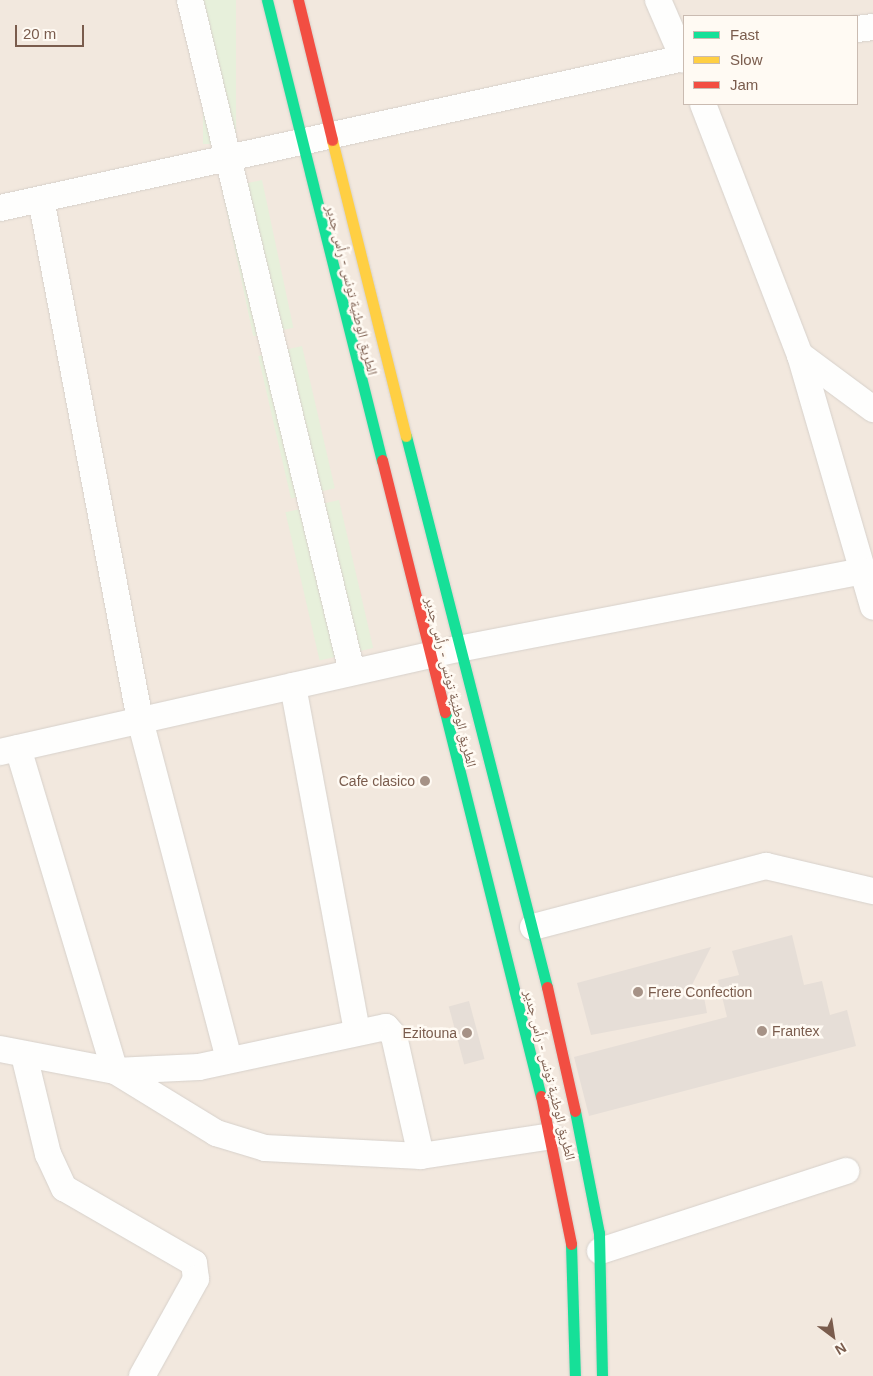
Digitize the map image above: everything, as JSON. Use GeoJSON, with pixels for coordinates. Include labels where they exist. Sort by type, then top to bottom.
{"type":"FeatureCollection","features":[{"type":"Feature","properties":{"kind":"main road","name":"الطريق الوطنية تونس - رأس جدير"},"geometry":{"type":"LineString","coordinates":[[267,0],[300,144],[428,656],[551,1136],[588,1238],[575,1376]]}},
{"type":"Feature","properties":{"kind":"main road","name":"الطريق الوطنية تونس - رأس جدير"},"geometry":{"type":"LineString","coordinates":[[298,0],[330,138],[458,649],[533,927],[588,1238],[602,1376]]}},
{"type":"Feature","properties":{"kind":"street"},"geometry":{"type":"LineString","coordinates":[[190,0],[227,160],[352,672]]}},
{"type":"Feature","properties":{"kind":"street"},"geometry":{"type":"LineString","coordinates":[[658,0],[683,57]]}},
{"type":"Feature","properties":{"kind":"street"},"geometry":{"type":"LineString","coordinates":[[858,29],[873,27]]}},
{"type":"Feature","properties":{"kind":"street"},"geometry":{"type":"LineString","coordinates":[[0,208],[330,138],[683,59]]}},
{"type":"Feature","properties":{"kind":"street"},"geometry":{"type":"LineString","coordinates":[[703,105],[800,355],[873,607]]}},
{"type":"Feature","properties":{"kind":"street"},"geometry":{"type":"LineString","coordinates":[[41,199],[140,720],[229,1059]]}},
{"type":"Feature","properties":{"kind":"street"},"geometry":{"type":"LineString","coordinates":[[800,355],[873,409]]}},
{"type":"Feature","properties":{"kind":"street"},"geometry":{"type":"LineString","coordinates":[[551,1136],[421,1156],[351,1155],[243,1143],[216,1132],[115,1070],[9,750],[458,649],[863,572]]}},
{"type":"Feature","properties":{"kind":"street"},"geometry":{"type":"LineString","coordinates":[[293,686],[357,1030]]}},
{"type":"Feature","properties":{"kind":"street"},"geometry":{"type":"LineString","coordinates":[[533,927],[766,866],[873,891]]}},
{"type":"Feature","properties":{"kind":"street"},"geometry":{"type":"LineString","coordinates":[[142,1376],[196,1279],[194,1263],[64,1188],[48,1154],[12,1052],[115,1070],[172,1072],[357,1030],[386,1027],[393,1033],[421,1156]]}},
{"type":"Feature","properties":{"kind":"street"},"geometry":{"type":"LineString","coordinates":[[588,1238],[846,1171]]}},
{"type":"Feature","properties":{"kind":"shaded area"},"geometry":{"type":"Polygon","coordinates":[[[0,0],[873,0],[873,1376],[0,1376],[0,0]]]}},
{"type":"Feature","properties":{"kind":"green space"},"geometry":{"type":"Polygon","coordinates":[[[203,0],[236,0],[236,144],[203,144],[203,0]]]}},
{"type":"Feature","properties":{"kind":"green space"},"geometry":{"type":"Polygon","coordinates":[[[262,180],[293,328],[253,336],[222,189],[262,180]]]}},
{"type":"Feature","properties":{"kind":"green space"},"geometry":{"type":"Polygon","coordinates":[[[302,346],[335,488],[291,498],[258,356],[302,346]]]}},
{"type":"Feature","properties":{"kind":"green space"},"geometry":{"type":"Polygon","coordinates":[[[339,500],[373,648],[320,660],[285,512],[339,500]]]}},
{"type":"Feature","properties":{"kind":"building","name":"Frantex"},"geometry":{"type":"Polygon","coordinates":[[[792,935],[804,985],[822,981],[830,1015],[847,1010],[856,1046],[589,1116],[574,1057],[727,1017],[718,980],[739,975],[732,951],[792,935]]]}},
{"type":"Feature","properties":{"kind":"building","name":"Frere Confection"},"geometry":{"type":"Polygon","coordinates":[[[711,947],[691,987],[704,997],[707,1013],[591,1035],[577,983],[711,947]]]}},
{"type":"Feature","properties":{"kind":"building","name":"Ezitouna"},"geometry":{"type":"Polygon","coordinates":[[[469,1001],[485,1059],[464,1064],[449,1006],[469,1001]]]}},
{"type":"Feature","properties":{"kind":"traffic: fast"},"geometry":{"type":"LineString","coordinates":[[267,0],[382,460]]}},
{"type":"Feature","properties":{"kind":"traffic: fast"},"geometry":{"type":"LineString","coordinates":[[406,436],[547,987]]}},
{"type":"Feature","properties":{"kind":"traffic: fast"},"geometry":{"type":"LineString","coordinates":[[445,712],[541,1096]]}},
{"type":"Feature","properties":{"kind":"traffic: fast"},"geometry":{"type":"LineString","coordinates":[[575,1111],[599,1233],[602,1376]]}},
{"type":"Feature","properties":{"kind":"traffic: fast"},"geometry":{"type":"LineString","coordinates":[[571,1244],[575,1376]]}},
{"type":"Feature","properties":{"kind":"traffic: slow"},"geometry":{"type":"LineString","coordinates":[[332,140],[406,436]]}},
{"type":"Feature","properties":{"kind":"traffic: jam"},"geometry":{"type":"LineString","coordinates":[[298,0],[332,140]]}},
{"type":"Feature","properties":{"kind":"traffic: jam"},"geometry":{"type":"LineString","coordinates":[[382,460],[445,712]]}},
{"type":"Feature","properties":{"kind":"traffic: jam"},"geometry":{"type":"LineString","coordinates":[[547,987],[575,1111]]}},
{"type":"Feature","properties":{"kind":"traffic: jam"},"geometry":{"type":"LineString","coordinates":[[541,1096],[571,1244]]}},
{"type":"Feature","properties":{"kind":"place","name":"Cafe clasico"},"geometry":{"type":"Point","coordinates":[425,781]}},
{"type":"Feature","properties":{"kind":"place","name":"Frere Confection"},"geometry":{"type":"Point","coordinates":[638,992]}},
{"type":"Feature","properties":{"kind":"place","name":"Frantex"},"geometry":{"type":"Point","coordinates":[762,1031]}},
{"type":"Feature","properties":{"kind":"place","name":"Ezitouna"},"geometry":{"type":"Point","coordinates":[467,1033]}}]}
